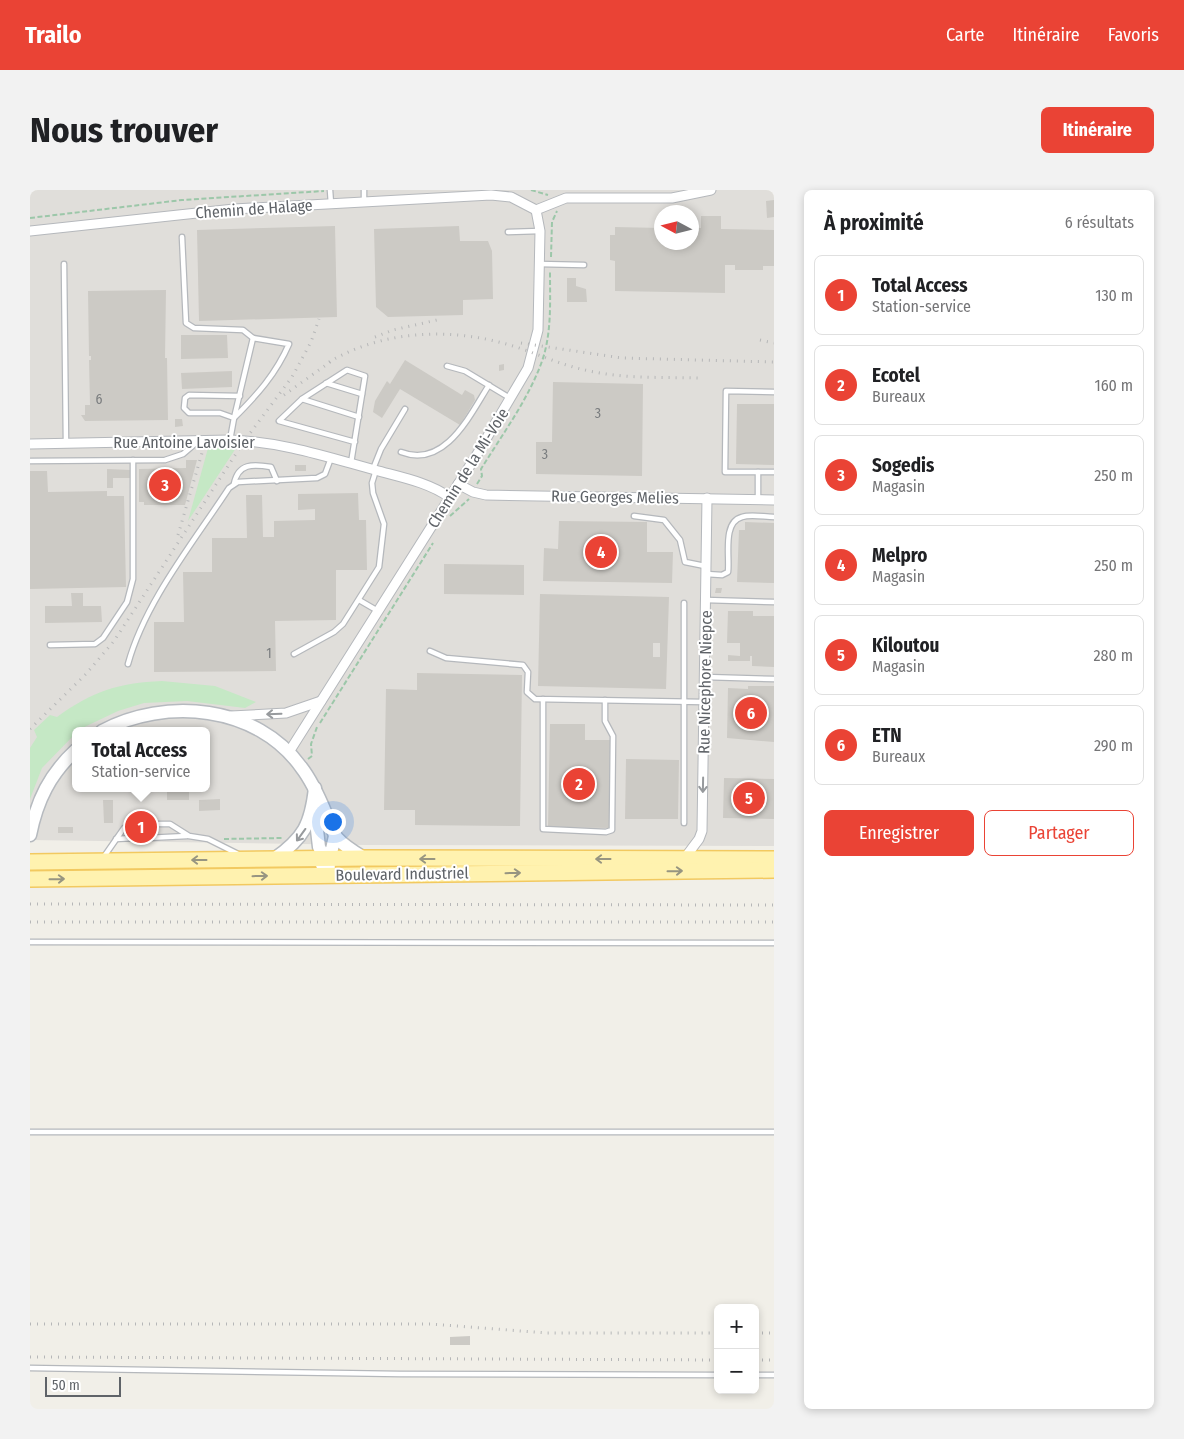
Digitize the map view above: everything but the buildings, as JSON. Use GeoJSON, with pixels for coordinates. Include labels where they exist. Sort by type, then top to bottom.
{"type":"FeatureCollection","features":[{"type":"Feature","properties":{"kind":"main road"},"geometry":{"type":"LineString","coordinates":[[111,727],[135,717],[177,711],[225,716],[261,730],[289,752],[300,765],[315,788],[336,836],[364,858]]}},
{"type":"Feature","properties":{"kind":"main road"},"geometry":{"type":"LineString","coordinates":[[30,835],[42,793],[49,781],[72,755]]}},
{"type":"Feature","properties":{"kind":"main road"},"geometry":{"type":"LineString","coordinates":[[274,859],[293,846],[300,837],[309,821],[314,802],[315,788]]}},
{"type":"Feature","properties":{"kind":"main road"},"geometry":{"type":"LineString","coordinates":[[314,802],[318,821],[319,847],[334,875]]}},
{"type":"Feature","properties":{"kind":"main road"},"geometry":{"type":"LineString","coordinates":[[316,875],[326,859],[336,836]]}},
{"type":"Feature","properties":{"kind":"main road","name":"Boulevard Industriel"},"geometry":{"type":"LineString","coordinates":[[30,862],[364,858],[774,859]]}},
{"type":"Feature","properties":{"kind":"main road","name":"Boulevard Industriel"},"geometry":{"type":"LineString","coordinates":[[30,879],[774,870]]}},
{"type":"Feature","properties":{"kind":"street"},"geometry":{"type":"LineString","coordinates":[[536,210],[566,198],[672,198],[711,190]]}},
{"type":"Feature","properties":{"kind":"street","name":"Chemin de Halage"},"geometry":{"type":"LineString","coordinates":[[30,231],[234,209],[511,193],[536,210]]}},
{"type":"Feature","properties":{"kind":"street","name":"Chemin de la Mi-Voie"},"geometry":{"type":"LineString","coordinates":[[289,752],[458,484],[528,368],[537,338],[540,230],[536,210]]}},
{"type":"Feature","properties":{"kind":"street","name":"Rue Antoine Lavoisier"},"geometry":{"type":"LineString","coordinates":[[30,444],[230,440],[294,446],[417,481],[449,497]]}},
{"type":"Feature","properties":{"kind":"street","name":"Rue Georges Melies"},"geometry":{"type":"LineString","coordinates":[[458,484],[473,492],[486,495],[774,500]]}},
{"type":"Feature","properties":{"kind":"street","name":"Rue Nicephore Niepce"},"geometry":{"type":"LineString","coordinates":[[684,859],[699,839],[702,831],[708,498]]}},
{"type":"Feature","properties":{"kind":"street"},"geometry":{"type":"LineString","coordinates":[[225,716],[286,714],[321,701]]}},
{"type":"Feature","properties":{"kind":"lane"},"geometry":{"type":"LineString","coordinates":[[330,190],[331,204]]}},
{"type":"Feature","properties":{"kind":"lane"},"geometry":{"type":"LineString","coordinates":[[364,190],[364,202]]}},
{"type":"Feature","properties":{"kind":"lane"},"geometry":{"type":"LineString","coordinates":[[508,232],[540,230]]}},
{"type":"Feature","properties":{"kind":"lane"},"geometry":{"type":"LineString","coordinates":[[182,237],[186,323],[194,328],[243,330],[253,338],[289,344],[271,379],[248,406],[234,418]]}},
{"type":"Feature","properties":{"kind":"lane"},"geometry":{"type":"LineString","coordinates":[[64,264],[66,444]]}},
{"type":"Feature","properties":{"kind":"lane"},"geometry":{"type":"LineString","coordinates":[[539,264],[584,265]]}},
{"type":"Feature","properties":{"kind":"lane"},"geometry":{"type":"LineString","coordinates":[[230,440],[253,338]]}},
{"type":"Feature","properties":{"kind":"lane"},"geometry":{"type":"LineString","coordinates":[[447,366],[465,371],[511,398]]}},
{"type":"Feature","properties":{"kind":"lane"},"geometry":{"type":"LineString","coordinates":[[351,463],[355,442],[365,376],[347,370],[302,399],[279,421],[355,442]]}},
{"type":"Feature","properties":{"kind":"lane"},"geometry":{"type":"LineString","coordinates":[[326,383],[362,394]]}},
{"type":"Feature","properties":{"kind":"lane"},"geometry":{"type":"LineString","coordinates":[[401,452],[420,456],[430,454],[446,444],[460,431],[489,385]]}},
{"type":"Feature","properties":{"kind":"lane"},"geometry":{"type":"LineString","coordinates":[[774,392],[726,391],[725,472],[774,472]]}},
{"type":"Feature","properties":{"kind":"lane"},"geometry":{"type":"LineString","coordinates":[[234,418],[220,413],[188,413],[184,408],[185,398],[189,395],[240,396]]}},
{"type":"Feature","properties":{"kind":"lane"},"geometry":{"type":"LineString","coordinates":[[302,399],[359,417]]}},
{"type":"Feature","properties":{"kind":"lane"},"geometry":{"type":"LineString","coordinates":[[294,654],[334,632],[343,624],[379,567],[384,524],[373,488],[375,470],[384,443],[405,409]]}},
{"type":"Feature","properties":{"kind":"lane"},"geometry":{"type":"LineString","coordinates":[[30,461],[133,460],[175,457],[183,454],[198,441]]}},
{"type":"Feature","properties":{"kind":"lane"},"geometry":{"type":"LineString","coordinates":[[234,484],[308,480],[322,476],[327,470],[331,457]]}},
{"type":"Feature","properties":{"kind":"lane"},"geometry":{"type":"LineString","coordinates":[[50,645],[95,644],[102,638],[127,602],[133,579],[133,460]]}},
{"type":"Feature","properties":{"kind":"lane"},"geometry":{"type":"LineString","coordinates":[[128,664],[134,639],[148,611],[234,484],[238,471],[244,467],[272,467],[276,481]]}},
{"type":"Feature","properties":{"kind":"lane"},"geometry":{"type":"LineString","coordinates":[[758,472],[758,499]]}},
{"type":"Feature","properties":{"kind":"lane"},"geometry":{"type":"LineString","coordinates":[[634,516],[664,520],[670,524],[680,540],[685,562],[722,575],[728,572],[730,530],[735,520],[744,516],[774,517]]}},
{"type":"Feature","properties":{"kind":"lane"},"geometry":{"type":"LineString","coordinates":[[359,600],[378,611]]}},
{"type":"Feature","properties":{"kind":"lane"},"geometry":{"type":"LineString","coordinates":[[706,600],[774,602]]}},
{"type":"Feature","properties":{"kind":"lane"},"geometry":{"type":"LineString","coordinates":[[684,603],[684,823]]}},
{"type":"Feature","properties":{"kind":"lane"},"geometry":{"type":"LineString","coordinates":[[430,651],[446,658],[523,665],[528,672],[528,694],[535,699],[705,702]]}},
{"type":"Feature","properties":{"kind":"lane"},"geometry":{"type":"LineString","coordinates":[[705,677],[774,679]]}},
{"type":"Feature","properties":{"kind":"lane"},"geometry":{"type":"LineString","coordinates":[[544,699],[543,829],[606,832],[612,830],[614,736],[605,720],[605,700]]}},
{"type":"Feature","properties":{"kind":"lane"},"geometry":{"type":"LineString","coordinates":[[102,860],[126,826],[135,824]]}},
{"type":"Feature","properties":{"kind":"lane"},"geometry":{"type":"LineString","coordinates":[[147,824],[170,824],[189,836]]}},
{"type":"Feature","properties":{"kind":"lane"},"geometry":{"type":"LineString","coordinates":[[147,838],[189,836],[208,839],[248,860]]}},
{"type":"Feature","properties":{"kind":"lane"},"geometry":{"type":"LineString","coordinates":[[116,839],[135,838]]}},
{"type":"Feature","properties":{"kind":"lane"},"geometry":{"type":"LineString","coordinates":[[30,942],[774,943]]}},
{"type":"Feature","properties":{"kind":"lane"},"geometry":{"type":"LineString","coordinates":[[30,1132],[774,1132]]}},
{"type":"Feature","properties":{"kind":"lane"},"geometry":{"type":"LineString","coordinates":[[30,1368],[400,1374],[714,1374]]}},
{"type":"Feature","properties":{"kind":"lane"},"geometry":{"type":"LineString","coordinates":[[759,1375],[774,1375]]}},
{"type":"Feature","properties":{"kind":"path"},"geometry":{"type":"LineString","coordinates":[[30,218],[182,200],[330,190]]}},
{"type":"Feature","properties":{"kind":"path"},"geometry":{"type":"LineString","coordinates":[[482,476],[481,468],[521,404],[541,364],[549,328],[552,222],[558,213],[548,195],[531,190]]}},
{"type":"Feature","properties":{"kind":"path"},"geometry":{"type":"LineString","coordinates":[[446,523],[469,500]]}},
{"type":"Feature","properties":{"kind":"path"},"geometry":{"type":"LineString","coordinates":[[300,765],[312,756],[311,744],[316,728],[436,538]]}},
{"type":"Feature","properties":{"kind":"shaded area"},"geometry":{"type":"Polygon","coordinates":[[[30,190],[774,190],[774,846],[366,845],[30,840],[30,190]]]}},
{"type":"Feature","properties":{"kind":"green space"},"geometry":{"type":"Polygon","coordinates":[[[208,448],[236,448],[188,521],[208,448]]]}},
{"type":"Feature","properties":{"kind":"green space"},"geometry":{"type":"Polygon","coordinates":[[[162,681],[215,686],[256,702],[245,708],[187,701],[144,703],[118,711],[84,727],[72,727],[72,737],[42,768],[30,799],[30,748],[37,737],[34,730],[50,715],[57,717],[94,695],[119,686],[162,681]]]}},
{"type":"Feature","properties":{"kind":"railway"},"geometry":{"type":"LineString","coordinates":[[30,729],[86,674],[114,641],[245,440],[292,377],[311,342],[319,319]]}},
{"type":"Feature","properties":{"kind":"railway"},"geometry":{"type":"LineString","coordinates":[[375,337],[393,330],[437,320]]}},
{"type":"Feature","properties":{"kind":"railway"},"geometry":{"type":"LineString","coordinates":[[329,362],[351,351],[397,337],[445,334],[493,341],[595,372],[639,377],[698,378]]}},
{"type":"Feature","properties":{"kind":"railway"},"geometry":{"type":"LineString","coordinates":[[760,340],[774,343]]}},
{"type":"Feature","properties":{"kind":"railway"},"geometry":{"type":"LineString","coordinates":[[521,343],[622,358],[774,362]]}},
{"type":"Feature","properties":{"kind":"railway"},"geometry":{"type":"LineString","coordinates":[[284,395],[333,360]]}},
{"type":"Feature","properties":{"kind":"railway"},"geometry":{"type":"LineString","coordinates":[[178,535],[202,453]]}},
{"type":"Feature","properties":{"kind":"railway"},"geometry":{"type":"LineString","coordinates":[[30,904],[774,905]]}},
{"type":"Feature","properties":{"kind":"railway"},"geometry":{"type":"LineString","coordinates":[[30,922],[774,922]]}},
{"type":"Feature","properties":{"kind":"railway"},"geometry":{"type":"LineString","coordinates":[[30,1324],[431,1324],[547,1333],[714,1333]]}},
{"type":"Feature","properties":{"kind":"railway"},"geometry":{"type":"LineString","coordinates":[[759,1333],[774,1333]]}},
{"type":"Feature","properties":{"kind":"railway"},"geometry":{"type":"LineString","coordinates":[[30,1357],[714,1360]]}},
{"type":"Feature","properties":{"kind":"railway"},"geometry":{"type":"LineString","coordinates":[[759,1360],[774,1360]]}},
{"type":"Feature","properties":{"kind":"place","name":"Sogedis"},"geometry":{"type":"Point","coordinates":[165,485]}},
{"type":"Feature","properties":{"kind":"place","name":"Melpro"},"geometry":{"type":"Point","coordinates":[601,552]}},
{"type":"Feature","properties":{"kind":"place","name":"ETN"},"geometry":{"type":"Point","coordinates":[751,713]}},
{"type":"Feature","properties":{"kind":"place","name":"Ecotel"},"geometry":{"type":"Point","coordinates":[579,784]}},
{"type":"Feature","properties":{"kind":"place","name":"Kiloutou"},"geometry":{"type":"Point","coordinates":[749,798]}},
{"type":"Feature","properties":{"kind":"place","name":"Total Access"},"geometry":{"type":"Point","coordinates":[141,827]}}]}
